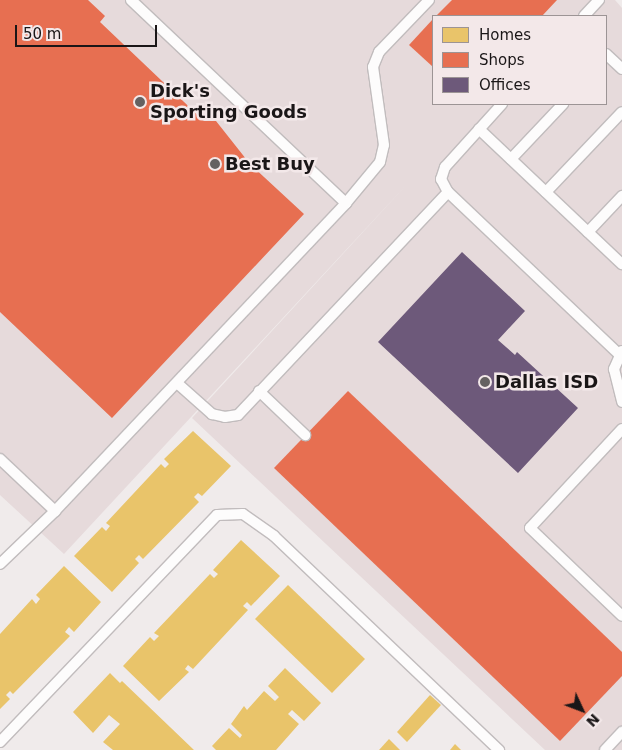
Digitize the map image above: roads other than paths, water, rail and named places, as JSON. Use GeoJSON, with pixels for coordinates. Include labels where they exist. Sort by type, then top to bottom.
{"type":"FeatureCollection","features":[{"type":"Feature","properties":{"kind":"lane"},"geometry":{"type":"LineString","coordinates":[[131,0],[346,203]]}},
{"type":"Feature","properties":{"kind":"lane"},"geometry":{"type":"LineString","coordinates":[[0,564],[56,511],[177,383],[346,203],[380,162],[384,145],[373,66],[379,52],[429,0]]}},
{"type":"Feature","properties":{"kind":"lane"},"geometry":{"type":"LineString","coordinates":[[585,15],[599,0]]}},
{"type":"Feature","properties":{"kind":"lane"},"geometry":{"type":"LineString","coordinates":[[607,56],[622,69]]}},
{"type":"Feature","properties":{"kind":"lane"},"geometry":{"type":"LineString","coordinates":[[501,105],[445,167],[441,180],[448,192],[621,352],[614,369],[622,402]]}},
{"type":"Feature","properties":{"kind":"lane"},"geometry":{"type":"LineString","coordinates":[[511,159],[562,105]]}},
{"type":"Feature","properties":{"kind":"lane"},"geometry":{"type":"LineString","coordinates":[[546,192],[622,112]]}},
{"type":"Feature","properties":{"kind":"lane"},"geometry":{"type":"LineString","coordinates":[[479,129],[622,264]]}},
{"type":"Feature","properties":{"kind":"lane"},"geometry":{"type":"LineString","coordinates":[[177,383],[212,414],[225,417],[238,415],[448,192]]}},
{"type":"Feature","properties":{"kind":"lane"},"geometry":{"type":"LineString","coordinates":[[588,232],[622,196]]}},
{"type":"Feature","properties":{"kind":"lane"},"geometry":{"type":"LineString","coordinates":[[260,391],[305,435]]}},
{"type":"Feature","properties":{"kind":"lane"},"geometry":{"type":"LineString","coordinates":[[622,429],[530,528],[622,616]]}},
{"type":"Feature","properties":{"kind":"lane"},"geometry":{"type":"LineString","coordinates":[[0,459],[56,511]]}},
{"type":"Feature","properties":{"kind":"lane"},"geometry":{"type":"LineString","coordinates":[[0,742],[217,514],[243,514],[274,536],[499,750]]}},
{"type":"Feature","properties":{"kind":"lane"},"geometry":{"type":"LineString","coordinates":[[605,750],[622,732]]}},
{"type":"Feature","properties":{"kind":"place","name":"Dick's Sporting Goods"},"geometry":{"type":"Point","coordinates":[140,102]}},
{"type":"Feature","properties":{"kind":"place","name":"Best Buy"},"geometry":{"type":"Point","coordinates":[215,164]}},
{"type":"Feature","properties":{"kind":"place","name":"Dallas ISD"},"geometry":{"type":"Point","coordinates":[485,382]}}]}
